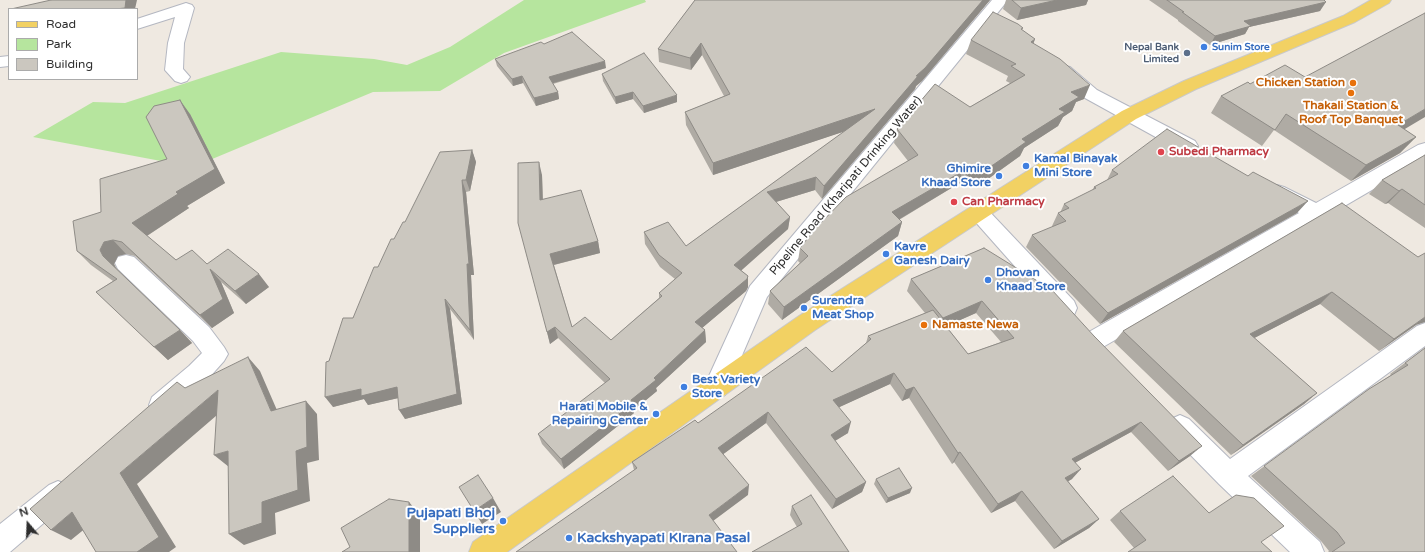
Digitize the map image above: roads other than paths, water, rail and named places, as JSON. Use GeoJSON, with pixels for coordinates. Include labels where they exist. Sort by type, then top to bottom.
{"type":"FeatureCollection","features":[{"type":"Feature","properties":{"kind":"main road"},"geometry":{"type":"LineString","coordinates":[[483,552],[807,323],[1129,115],[1190,85],[1349,19],[1383,0]]}},
{"type":"Feature","properties":{"kind":"street"},"geometry":{"type":"LineString","coordinates":[[138,24],[186,8],[176,44],[174,70],[180,77]]}},
{"type":"Feature","properties":{"kind":"street","name":"Pipeline Road (Kharipati Drinking Water)"},"geometry":{"type":"LineString","coordinates":[[716,387],[758,292],[998,10]]}},
{"type":"Feature","properties":{"kind":"street"},"geometry":{"type":"LineString","coordinates":[[1050,59],[1091,94],[1205,155]]}},
{"type":"Feature","properties":{"kind":"street"},"geometry":{"type":"LineString","coordinates":[[1095,340],[1425,150]]}},
{"type":"Feature","properties":{"kind":"street"},"geometry":{"type":"LineString","coordinates":[[1261,183],[1316,212]]}},
{"type":"Feature","properties":{"kind":"street"},"geometry":{"type":"LineString","coordinates":[[979,213],[1112,357]]}},
{"type":"Feature","properties":{"kind":"street"},"geometry":{"type":"LineString","coordinates":[[126,263],[201,334],[216,354],[198,373],[145,419]]}},
{"type":"Feature","properties":{"kind":"street"},"geometry":{"type":"LineString","coordinates":[[1228,475],[1425,333]]}},
{"type":"Feature","properties":{"kind":"street"},"geometry":{"type":"LineString","coordinates":[[1167,413],[1228,475],[1310,552]]}},
{"type":"Feature","properties":{"kind":"street"},"geometry":{"type":"LineString","coordinates":[[0,542],[73,481]]}},
{"type":"Feature","properties":{"kind":"place","name":"Sunim Store"},"geometry":{"type":"Point","coordinates":[1204,47]}},
{"type":"Feature","properties":{"kind":"place","name":"Nepal Bank Limited"},"geometry":{"type":"Point","coordinates":[1187,53]}},
{"type":"Feature","properties":{"kind":"place","name":"Chicken Station"},"geometry":{"type":"Point","coordinates":[1353,83]}},
{"type":"Feature","properties":{"kind":"place","name":"Thakali Station & Roof Top Banquet"},"geometry":{"type":"Point","coordinates":[1351,93]}},
{"type":"Feature","properties":{"kind":"place","name":"Subedi Pharmacy"},"geometry":{"type":"Point","coordinates":[1161,152]}},
{"type":"Feature","properties":{"kind":"place","name":"Kamal Binayak Mini Store"},"geometry":{"type":"Point","coordinates":[1026,166]}},
{"type":"Feature","properties":{"kind":"place","name":"Ghimire Khaad Store"},"geometry":{"type":"Point","coordinates":[999,176]}},
{"type":"Feature","properties":{"kind":"place","name":"Can Pharmacy"},"geometry":{"type":"Point","coordinates":[954,202]}},
{"type":"Feature","properties":{"kind":"place","name":"Kavre Ganesh Dairy"},"geometry":{"type":"Point","coordinates":[886,254]}},
{"type":"Feature","properties":{"kind":"place","name":"Dhovan Khaad Store"},"geometry":{"type":"Point","coordinates":[988,280]}},
{"type":"Feature","properties":{"kind":"place","name":"Surendra Meat Shop"},"geometry":{"type":"Point","coordinates":[804,308]}},
{"type":"Feature","properties":{"kind":"place","name":"Namaste Newa"},"geometry":{"type":"Point","coordinates":[924,325]}},
{"type":"Feature","properties":{"kind":"place","name":"Best Variety Store"},"geometry":{"type":"Point","coordinates":[684,387]}},
{"type":"Feature","properties":{"kind":"place","name":"Harati Mobile & Repairing Center"},"geometry":{"type":"Point","coordinates":[656,414]}},
{"type":"Feature","properties":{"kind":"place","name":"Pujapati Bhoj Suppliers"},"geometry":{"type":"Point","coordinates":[503,521]}},
{"type":"Feature","properties":{"kind":"place","name":"Kackshyapati KIrana Pasal"},"geometry":{"type":"Point","coordinates":[569,538]}}]}
